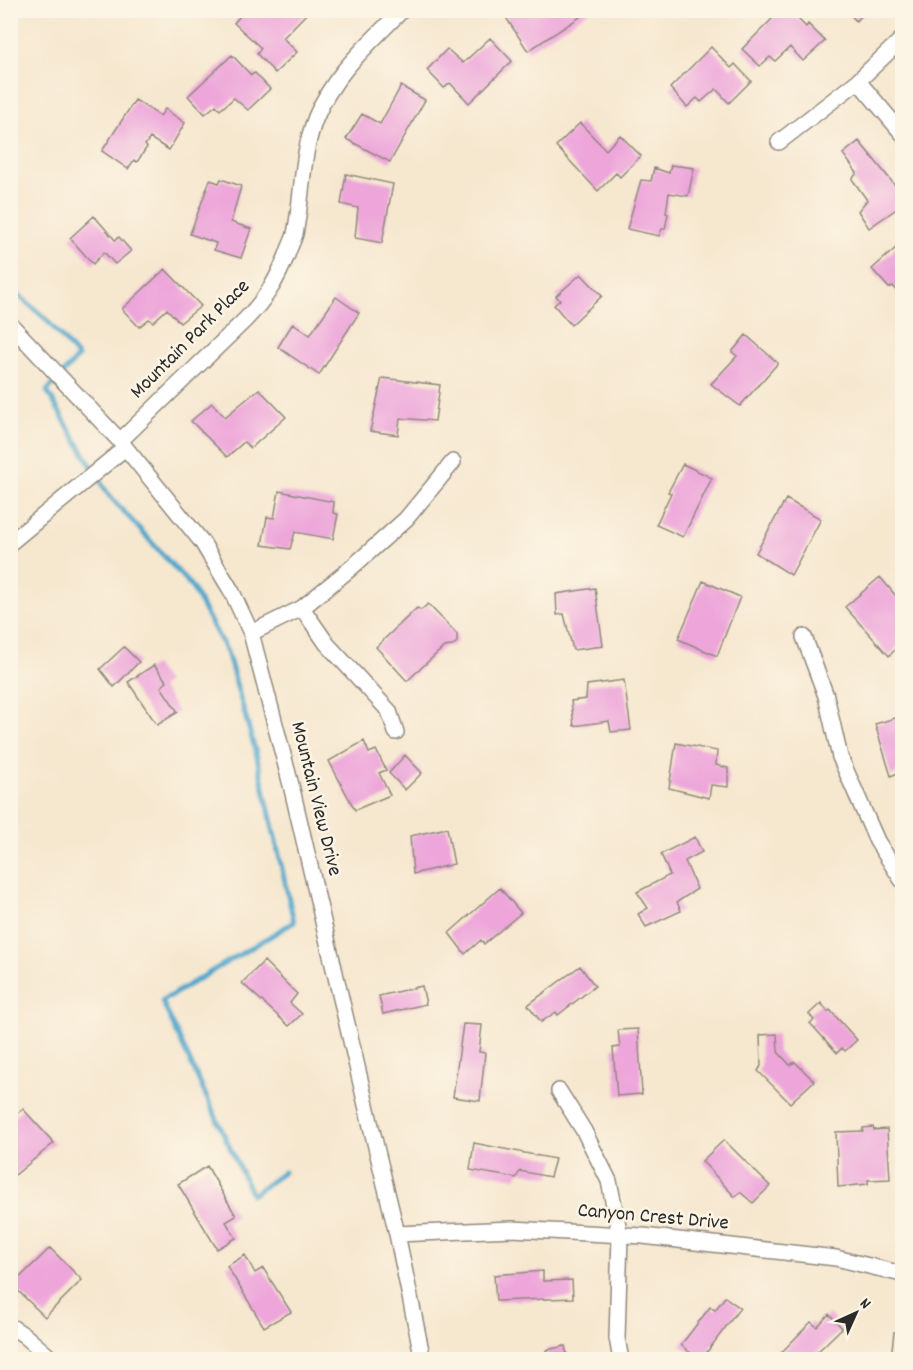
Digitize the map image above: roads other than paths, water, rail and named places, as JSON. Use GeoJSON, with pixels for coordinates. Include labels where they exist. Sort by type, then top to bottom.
{"type":"FeatureCollection","features":[{"type":"Feature","properties":{"kind":"street","name":"Mountain Park Place"},"geometry":{"type":"LineString","coordinates":[[10,543],[123,444],[261,303],[275,283],[294,236],[307,149],[316,117],[333,84],[357,55],[402,10]]}},
{"type":"Feature","properties":{"kind":"street"},"geometry":{"type":"LineString","coordinates":[[779,142],[858,81],[903,39]]}},
{"type":"Feature","properties":{"kind":"street"},"geometry":{"type":"LineString","coordinates":[[858,81],[903,133]]}},
{"type":"Feature","properties":{"kind":"street","name":"Mountain View Drive"},"geometry":{"type":"LineString","coordinates":[[10,324],[123,444],[202,542],[232,591],[251,633],[291,785],[397,1234],[423,1359]]}},
{"type":"Feature","properties":{"kind":"street"},"geometry":{"type":"LineString","coordinates":[[251,633],[302,608],[351,568],[406,519],[453,462]]}},
{"type":"Feature","properties":{"kind":"street"},"geometry":{"type":"LineString","coordinates":[[302,608],[327,644],[389,711],[396,732]]}},
{"type":"Feature","properties":{"kind":"street"},"geometry":{"type":"LineString","coordinates":[[804,637],[826,696],[840,757],[877,841],[903,880]]}},
{"type":"Feature","properties":{"kind":"street"},"geometry":{"type":"LineString","coordinates":[[559,1091],[584,1131],[609,1181],[620,1235],[616,1338],[621,1359]]}},
{"type":"Feature","properties":{"kind":"street","name":"Canyon Crest Drive"},"geometry":{"type":"LineString","coordinates":[[397,1234],[512,1229],[620,1235],[742,1246],[836,1258],[903,1274]]}},
{"type":"Feature","properties":{"kind":"street"},"geometry":{"type":"LineString","coordinates":[[10,1326],[53,1359]]}},
{"type":"Feature","properties":{"kind":"waterway"},"geometry":{"type":"LineString","coordinates":[[10,288],[46,319],[78,357],[47,391],[108,494],[191,586],[227,652],[256,753],[294,922],[162,1001],[252,1195],[284,1172]]}}]}
